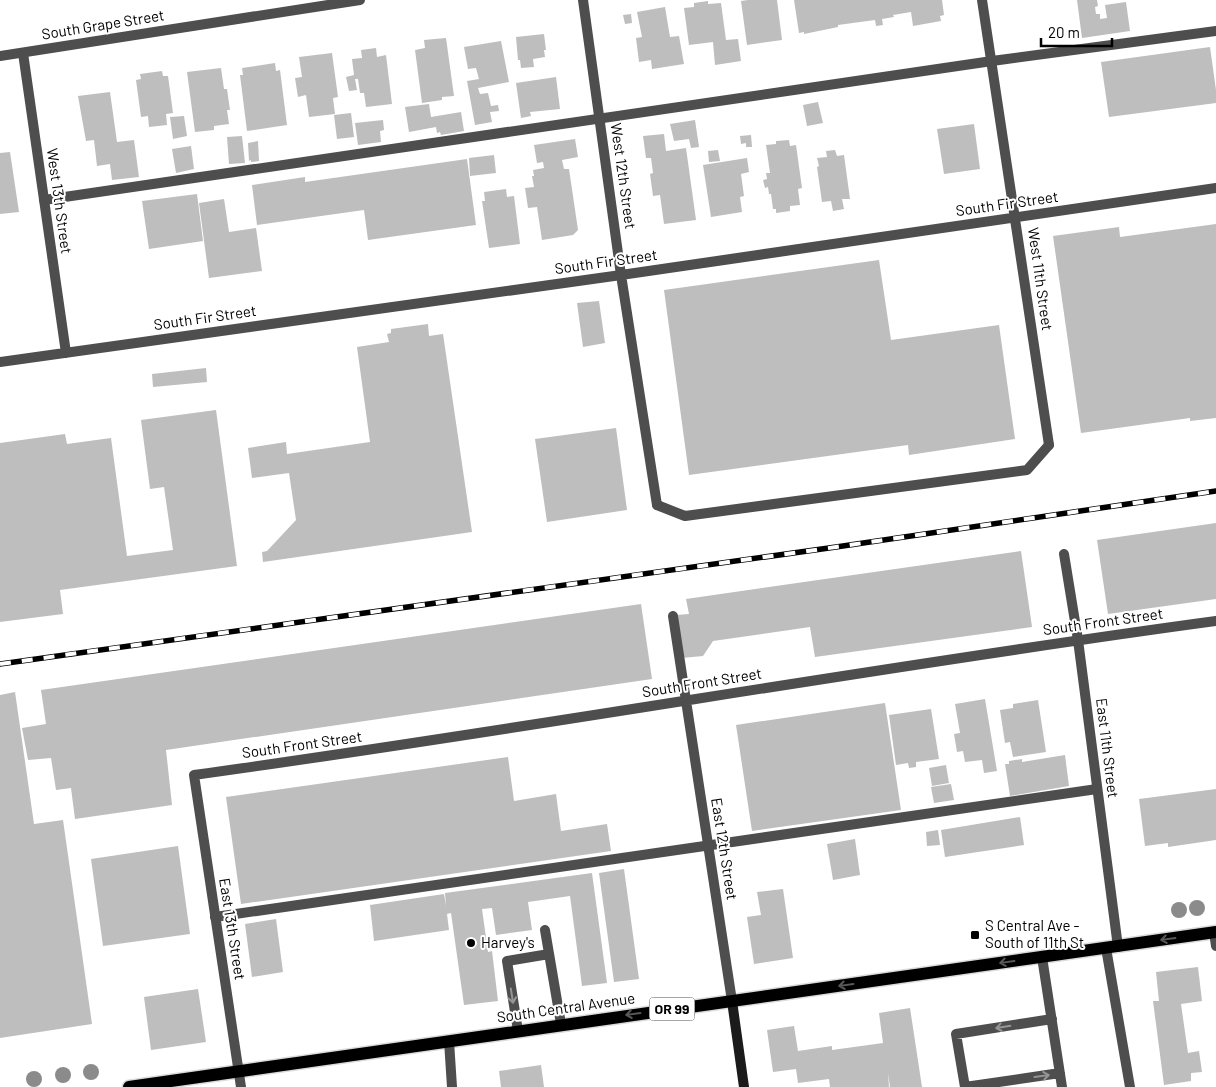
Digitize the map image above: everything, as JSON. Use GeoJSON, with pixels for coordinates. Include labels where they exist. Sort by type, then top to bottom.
{"type":"FeatureCollection","features":[{"type":"Feature","properties":{"kind":"main road","name":"South Central Avenue"},"geometry":{"type":"LineString","coordinates":[[129,1087],[1215,932]]}},
{"type":"Feature","properties":{"kind":"street","name":"South Grape Street"},"geometry":{"type":"LineString","coordinates":[[0,56],[360,0]]}},
{"type":"Feature","properties":{"kind":"street","name":"West 12th Street"},"geometry":{"type":"LineString","coordinates":[[583,0],[621,275],[657,505]]}},
{"type":"Feature","properties":{"kind":"street","name":"West 11th Street"},"geometry":{"type":"LineString","coordinates":[[657,505],[685,516],[1027,470],[1049,445],[982,0]]}},
{"type":"Feature","properties":{"kind":"street"},"geometry":{"type":"LineString","coordinates":[[44,200],[992,61],[1216,31]]}},
{"type":"Feature","properties":{"kind":"street","name":"West 13th Street"},"geometry":{"type":"LineString","coordinates":[[23,53],[66,353]]}},
{"type":"Feature","properties":{"kind":"street","name":"South Fir Street"},"geometry":{"type":"LineString","coordinates":[[0,362],[621,275],[1216,188]]}},
{"type":"Feature","properties":{"kind":"street","name":"East 11th Street"},"geometry":{"type":"LineString","coordinates":[[1064,554],[1078,640],[1097,790],[1112,947],[1130,1087]]}},
{"type":"Feature","properties":{"kind":"street","name":"East 12th Street"},"geometry":{"type":"LineString","coordinates":[[672,616],[744,1087]]}},
{"type":"Feature","properties":{"kind":"street","name":"South Front Street"},"geometry":{"type":"LineString","coordinates":[[194,775],[347,754],[1078,640],[1216,621]]}},
{"type":"Feature","properties":{"kind":"street","name":"East 13th Street"},"geometry":{"type":"LineString","coordinates":[[194,775],[241,1087]]}},
{"type":"Feature","properties":{"kind":"street"},"geometry":{"type":"LineString","coordinates":[[215,917],[1097,790]]}},
{"type":"Feature","properties":{"kind":"street"},"geometry":{"type":"LineString","coordinates":[[545,930],[561,1024]]}},
{"type":"Feature","properties":{"kind":"street"},"geometry":{"type":"LineString","coordinates":[[1215,932],[1216,946]]}},
{"type":"Feature","properties":{"kind":"street"},"geometry":{"type":"LineString","coordinates":[[518,1032],[506,961],[549,954]]}},
{"type":"Feature","properties":{"kind":"street"},"geometry":{"type":"LineString","coordinates":[[1042,957],[1062,1087]]}},
{"type":"Feature","properties":{"kind":"street"},"geometry":{"type":"LineString","coordinates":[[1052,1019],[956,1034],[965,1087],[1060,1073]]}},
{"type":"Feature","properties":{"kind":"street"},"geometry":{"type":"LineString","coordinates":[[449,1041],[452,1087]]}},
{"type":"Feature","properties":{"kind":"building"},"geometry":{"type":"Polygon","coordinates":[[[777,0],[782,40],[747,45],[741,1],[777,0]]]}},
{"type":"Feature","properties":{"kind":"building"},"geometry":{"type":"Polygon","coordinates":[[[794,0],[942,0],[944,15],[940,16],[941,21],[913,26],[911,12],[882,19],[883,25],[876,26],[875,20],[838,25],[838,27],[804,34],[804,32],[799,33],[794,0]]]}},
{"type":"Feature","properties":{"kind":"building"},"geometry":{"type":"Polygon","coordinates":[[[1077,0],[1097,0],[1096,14],[1100,14],[1100,19],[1107,18],[1105,5],[1126,2],[1130,31],[1082,38],[1077,0]]]}},
{"type":"Feature","properties":{"kind":"building"},"geometry":{"type":"Polygon","coordinates":[[[708,1],[708,4],[721,3],[726,40],[738,39],[741,61],[715,65],[713,42],[689,45],[684,8],[694,7],[694,3],[708,1]]]}},
{"type":"Feature","properties":{"kind":"building"},"geometry":{"type":"Polygon","coordinates":[[[665,7],[670,37],[679,36],[684,64],[652,69],[651,60],[639,62],[636,38],[642,37],[637,12],[665,7]]]}},
{"type":"Feature","properties":{"kind":"building"},"geometry":{"type":"Polygon","coordinates":[[[631,14],[632,23],[625,24],[623,15],[631,14]]]}},
{"type":"Feature","properties":{"kind":"building"},"geometry":{"type":"Polygon","coordinates":[[[544,34],[545,57],[533,59],[534,67],[521,68],[520,60],[518,60],[516,37],[544,34]]]}},
{"type":"Feature","properties":{"kind":"building"},"geometry":{"type":"Polygon","coordinates":[[[446,38],[454,96],[442,97],[442,100],[422,103],[415,50],[425,48],[424,40],[446,38]]]}},
{"type":"Feature","properties":{"kind":"building"},"geometry":{"type":"Polygon","coordinates":[[[501,41],[509,82],[478,88],[480,94],[488,93],[491,106],[498,105],[499,111],[490,112],[492,122],[475,125],[467,81],[479,79],[476,68],[468,69],[464,47],[501,41]]]}},
{"type":"Feature","properties":{"kind":"building"},"geometry":{"type":"Polygon","coordinates":[[[1210,47],[1216,103],[1109,117],[1101,62],[1210,47]]]}},
{"type":"Feature","properties":{"kind":"building"},"geometry":{"type":"Polygon","coordinates":[[[376,48],[377,57],[386,55],[392,104],[366,107],[364,93],[360,93],[358,79],[355,79],[357,90],[349,91],[346,77],[354,75],[352,59],[362,58],[361,50],[376,48]]]}},
{"type":"Feature","properties":{"kind":"building"},"geometry":{"type":"Polygon","coordinates":[[[332,53],[338,97],[333,98],[335,114],[309,117],[306,95],[298,97],[295,78],[302,77],[299,57],[332,53]]]}},
{"type":"Feature","properties":{"kind":"building"},"geometry":{"type":"Polygon","coordinates":[[[275,63],[276,71],[280,70],[287,125],[247,131],[240,75],[243,75],[242,68],[275,63]]]}},
{"type":"Feature","properties":{"kind":"building"},"geometry":{"type":"Polygon","coordinates":[[[221,68],[230,110],[227,110],[229,124],[214,126],[214,130],[195,132],[187,72],[221,68]]]}},
{"type":"Feature","properties":{"kind":"building"},"geometry":{"type":"Polygon","coordinates":[[[162,71],[163,76],[168,76],[173,113],[166,114],[167,125],[149,127],[148,116],[141,117],[136,80],[141,79],[140,74],[162,71]]]}},
{"type":"Feature","properties":{"kind":"building"},"geometry":{"type":"Polygon","coordinates":[[[556,77],[560,109],[530,112],[531,116],[521,118],[516,83],[556,77]]]}},
{"type":"Feature","properties":{"kind":"building"},"geometry":{"type":"Polygon","coordinates":[[[110,92],[117,142],[134,140],[139,177],[112,180],[110,164],[97,166],[94,140],[86,141],[78,96],[110,92]]]}},
{"type":"Feature","properties":{"kind":"building"},"geometry":{"type":"Polygon","coordinates":[[[818,102],[823,123],[807,126],[803,105],[818,102]]]}},
{"type":"Feature","properties":{"kind":"building"},"geometry":{"type":"Polygon","coordinates":[[[429,104],[431,117],[461,112],[464,131],[441,135],[440,132],[437,133],[436,127],[409,132],[405,107],[429,104]]]}},
{"type":"Feature","properties":{"kind":"building"},"geometry":{"type":"Polygon","coordinates":[[[351,113],[354,137],[337,139],[334,115],[351,113]]]}},
{"type":"Feature","properties":{"kind":"building"},"geometry":{"type":"Polygon","coordinates":[[[184,116],[187,136],[173,139],[170,117],[184,116]]]}},
{"type":"Feature","properties":{"kind":"building"},"geometry":{"type":"Polygon","coordinates":[[[383,120],[384,130],[380,131],[381,142],[358,145],[355,123],[383,120]]]}},
{"type":"Feature","properties":{"kind":"building"},"geometry":{"type":"Polygon","coordinates":[[[695,120],[699,147],[691,148],[689,139],[674,141],[670,124],[695,120]]]}},
{"type":"Feature","properties":{"kind":"building"},"geometry":{"type":"Polygon","coordinates":[[[974,124],[980,169],[944,174],[937,129],[974,124]]]}},
{"type":"Feature","properties":{"kind":"building"},"geometry":{"type":"Polygon","coordinates":[[[664,134],[666,151],[686,148],[696,220],[664,224],[660,195],[653,196],[650,174],[653,173],[651,158],[646,158],[643,136],[664,134]]]}},
{"type":"Feature","properties":{"kind":"building"},"geometry":{"type":"Polygon","coordinates":[[[751,135],[752,147],[746,147],[746,143],[741,144],[740,136],[751,135]]]}},
{"type":"Feature","properties":{"kind":"building"},"geometry":{"type":"Polygon","coordinates":[[[242,136],[245,163],[229,164],[227,137],[242,136]]]}},
{"type":"Feature","properties":{"kind":"building"},"geometry":{"type":"Polygon","coordinates":[[[575,139],[578,157],[562,160],[564,169],[569,169],[578,230],[573,235],[542,240],[537,207],[528,208],[525,188],[534,187],[533,170],[544,168],[543,162],[537,163],[534,145],[575,139]]]}},
{"type":"Feature","properties":{"kind":"building"},"geometry":{"type":"Polygon","coordinates":[[[789,140],[790,146],[796,145],[802,188],[798,189],[800,205],[790,206],[790,211],[776,213],[776,209],[773,209],[771,194],[769,194],[768,187],[765,188],[763,180],[767,179],[766,173],[770,173],[766,145],[776,144],[776,141],[789,140]]]}},
{"type":"Feature","properties":{"kind":"building"},"geometry":{"type":"Polygon","coordinates":[[[258,141],[259,161],[251,162],[251,160],[249,161],[248,143],[258,141]]]}},
{"type":"Feature","properties":{"kind":"building"},"geometry":{"type":"Polygon","coordinates":[[[191,146],[194,169],[176,173],[172,149],[191,146]]]}},
{"type":"Feature","properties":{"kind":"building"},"geometry":{"type":"Polygon","coordinates":[[[718,150],[720,161],[709,162],[708,151],[718,150]]]}},
{"type":"Feature","properties":{"kind":"building"},"geometry":{"type":"Polygon","coordinates":[[[835,150],[837,156],[844,155],[850,199],[842,199],[844,209],[833,211],[831,201],[822,202],[817,158],[827,157],[826,151],[835,150]]]}},
{"type":"Feature","properties":{"kind":"building"},"geometry":{"type":"Polygon","coordinates":[[[10,152],[19,212],[0,214],[0,153],[10,152]]]}},
{"type":"Feature","properties":{"kind":"building"},"geometry":{"type":"Polygon","coordinates":[[[494,155],[496,173],[470,176],[469,158],[494,155]]]}},
{"type":"Feature","properties":{"kind":"building"},"geometry":{"type":"Polygon","coordinates":[[[747,158],[749,172],[741,174],[744,196],[740,197],[742,212],[711,217],[703,165],[747,158]]]}},
{"type":"Feature","properties":{"kind":"building"},"geometry":{"type":"Polygon","coordinates":[[[467,159],[476,225],[368,240],[364,210],[257,225],[252,185],[305,177],[305,182],[467,159]]]}},
{"type":"Feature","properties":{"kind":"building"},"geometry":{"type":"Polygon","coordinates":[[[506,189],[507,197],[514,196],[520,244],[489,248],[482,201],[485,201],[484,192],[506,189]]]}},
{"type":"Feature","properties":{"kind":"building"},"geometry":{"type":"Polygon","coordinates":[[[197,194],[203,241],[149,249],[142,201],[197,194]]]}},
{"type":"Feature","properties":{"kind":"building"},"geometry":{"type":"Polygon","coordinates":[[[224,199],[229,232],[256,228],[262,271],[209,278],[199,203],[224,199]]]}},
{"type":"Feature","properties":{"kind":"building"},"geometry":{"type":"Polygon","coordinates":[[[1216,224],[1216,418],[1190,421],[1190,418],[1081,433],[1053,236],[1119,227],[1120,237],[1216,224]]]}},
{"type":"Feature","properties":{"kind":"building"},"geometry":{"type":"Polygon","coordinates":[[[879,260],[891,340],[999,325],[1015,439],[909,455],[908,445],[689,475],[664,290],[879,260]]]}},
{"type":"Feature","properties":{"kind":"building"},"geometry":{"type":"Polygon","coordinates":[[[599,301],[605,343],[583,347],[577,303],[599,301]]]}},
{"type":"Feature","properties":{"kind":"building"},"geometry":{"type":"Polygon","coordinates":[[[428,324],[429,336],[443,334],[472,532],[263,562],[262,552],[267,551],[296,520],[289,473],[252,478],[248,448],[286,442],[287,454],[370,442],[357,347],[389,342],[387,334],[391,333],[391,329],[428,324]]]}},
{"type":"Feature","properties":{"kind":"building"},"geometry":{"type":"Polygon","coordinates":[[[206,368],[207,382],[153,387],[152,374],[206,368]]]}},
{"type":"Feature","properties":{"kind":"building"},"geometry":{"type":"Polygon","coordinates":[[[216,410],[237,566],[60,590],[63,614],[0,622],[0,443],[65,434],[67,444],[111,438],[127,556],[173,550],[164,487],[150,489],[141,420],[216,410]]]}},
{"type":"Feature","properties":{"kind":"building"},"geometry":{"type":"Polygon","coordinates":[[[616,428],[627,510],[547,522],[535,439],[616,428]]]}},
{"type":"Feature","properties":{"kind":"building"},"geometry":{"type":"Polygon","coordinates":[[[1216,523],[1216,599],[1108,614],[1097,540],[1216,523]]]}},
{"type":"Feature","properties":{"kind":"building"},"geometry":{"type":"Polygon","coordinates":[[[1021,551],[1032,627],[815,657],[810,627],[713,641],[703,656],[682,658],[676,615],[689,614],[686,599],[1021,551]]]}},
{"type":"Feature","properties":{"kind":"building"},"geometry":{"type":"Polygon","coordinates":[[[641,604],[652,679],[166,750],[172,805],[75,819],[71,788],[56,790],[51,758],[28,760],[22,728],[46,724],[41,690],[641,604]]]}},
{"type":"Feature","properties":{"kind":"building"},"geometry":{"type":"Polygon","coordinates":[[[15,692],[34,824],[63,820],[92,1024],[0,1038],[0,695],[15,692]]]}},
{"type":"Feature","properties":{"kind":"building"},"geometry":{"type":"Polygon","coordinates":[[[985,699],[997,771],[984,773],[982,760],[965,762],[963,751],[957,752],[954,734],[960,733],[955,704],[985,699]]]}},
{"type":"Feature","properties":{"kind":"building"},"geometry":{"type":"Polygon","coordinates":[[[1038,700],[1046,752],[1013,757],[1010,742],[1005,743],[1000,710],[1013,708],[1013,704],[1038,700]]]}},
{"type":"Feature","properties":{"kind":"building"},"geometry":{"type":"Polygon","coordinates":[[[885,703],[901,810],[752,831],[736,725],[885,703]]]}},
{"type":"Feature","properties":{"kind":"building"},"geometry":{"type":"Polygon","coordinates":[[[931,709],[939,759],[916,762],[916,767],[909,768],[908,763],[896,765],[889,715],[931,709]]]}},
{"type":"Feature","properties":{"kind":"building"},"geometry":{"type":"Polygon","coordinates":[[[1065,755],[1069,786],[1010,796],[1005,764],[1009,764],[1009,761],[1022,759],[1022,762],[1065,755]]]}},
{"type":"Feature","properties":{"kind":"building"},"geometry":{"type":"Polygon","coordinates":[[[508,757],[514,801],[556,794],[561,831],[607,824],[611,851],[241,904],[226,797],[508,757]]]}},
{"type":"Feature","properties":{"kind":"building"},"geometry":{"type":"Polygon","coordinates":[[[946,765],[949,783],[932,786],[929,768],[946,765]]]}},
{"type":"Feature","properties":{"kind":"building"},"geometry":{"type":"Polygon","coordinates":[[[951,784],[954,800],[934,803],[931,787],[951,784]]]}},
{"type":"Feature","properties":{"kind":"building"},"geometry":{"type":"Polygon","coordinates":[[[1216,789],[1216,840],[1168,847],[1168,843],[1145,846],[1139,799],[1216,789]]]}},
{"type":"Feature","properties":{"kind":"building"},"geometry":{"type":"Polygon","coordinates":[[[1020,817],[1024,845],[945,857],[941,830],[1020,817]]]}},
{"type":"Feature","properties":{"kind":"building"},"geometry":{"type":"Polygon","coordinates":[[[938,830],[940,845],[927,846],[926,832],[938,830]]]}},
{"type":"Feature","properties":{"kind":"building"},"geometry":{"type":"Polygon","coordinates":[[[855,839],[860,875],[833,880],[827,844],[855,839]]]}},
{"type":"Feature","properties":{"kind":"building"},"geometry":{"type":"Polygon","coordinates":[[[178,846],[190,934],[103,946],[91,859],[178,846]]]}},
{"type":"Feature","properties":{"kind":"building"},"geometry":{"type":"Polygon","coordinates":[[[624,869],[639,979],[614,982],[599,873],[624,869]]]}},
{"type":"Feature","properties":{"kind":"building","name":"Harvey's"},"geometry":{"type":"Polygon","coordinates":[[[592,873],[607,983],[582,986],[570,896],[528,902],[532,930],[496,935],[492,908],[482,909],[488,952],[492,951],[498,1001],[464,1005],[451,913],[447,914],[449,930],[374,941],[370,905],[444,894],[446,906],[445,893],[592,873]]]}},
{"type":"Feature","properties":{"kind":"building"},"geometry":{"type":"Polygon","coordinates":[[[783,889],[793,958],[754,964],[747,917],[761,915],[757,892],[783,889]]]}},
{"type":"Feature","properties":{"kind":"building"},"geometry":{"type":"Polygon","coordinates":[[[276,919],[283,972],[252,977],[245,924],[276,919]]]}},
{"type":"Feature","properties":{"kind":"building"},"geometry":{"type":"Polygon","coordinates":[[[1198,967],[1202,1001],[1181,1004],[1188,1053],[1199,1051],[1202,1072],[1191,1073],[1191,1081],[1164,1085],[1153,1001],[1159,1001],[1156,972],[1198,967]]]}},
{"type":"Feature","properties":{"kind":"building"},"geometry":{"type":"Polygon","coordinates":[[[198,989],[206,1042],[151,1050],[144,997],[198,989]]]}},
{"type":"Feature","properties":{"kind":"building"},"geometry":{"type":"Polygon","coordinates":[[[910,1008],[922,1087],[890,1087],[888,1073],[889,1087],[830,1087],[829,1079],[798,1083],[796,1069],[773,1072],[767,1030],[794,1026],[798,1051],[832,1046],[832,1050],[883,1043],[879,1013],[910,1008]]]}},
{"type":"Feature","properties":{"kind":"building"},"geometry":{"type":"Polygon","coordinates":[[[541,1065],[544,1087],[501,1087],[499,1071],[541,1065]]]}},
{"type":"Feature","properties":{"kind":"railway"},"geometry":{"type":"LineString","coordinates":[[0,664],[836,547],[1216,491]]}},
{"type":"Feature","properties":{"kind":"place","name":"S Central Ave - South of 11th St"},"geometry":{"type":"Point","coordinates":[975,935]}},
{"type":"Feature","properties":{"kind":"place","name":"Harvey's"},"geometry":{"type":"Point","coordinates":[471,943]}}]}
